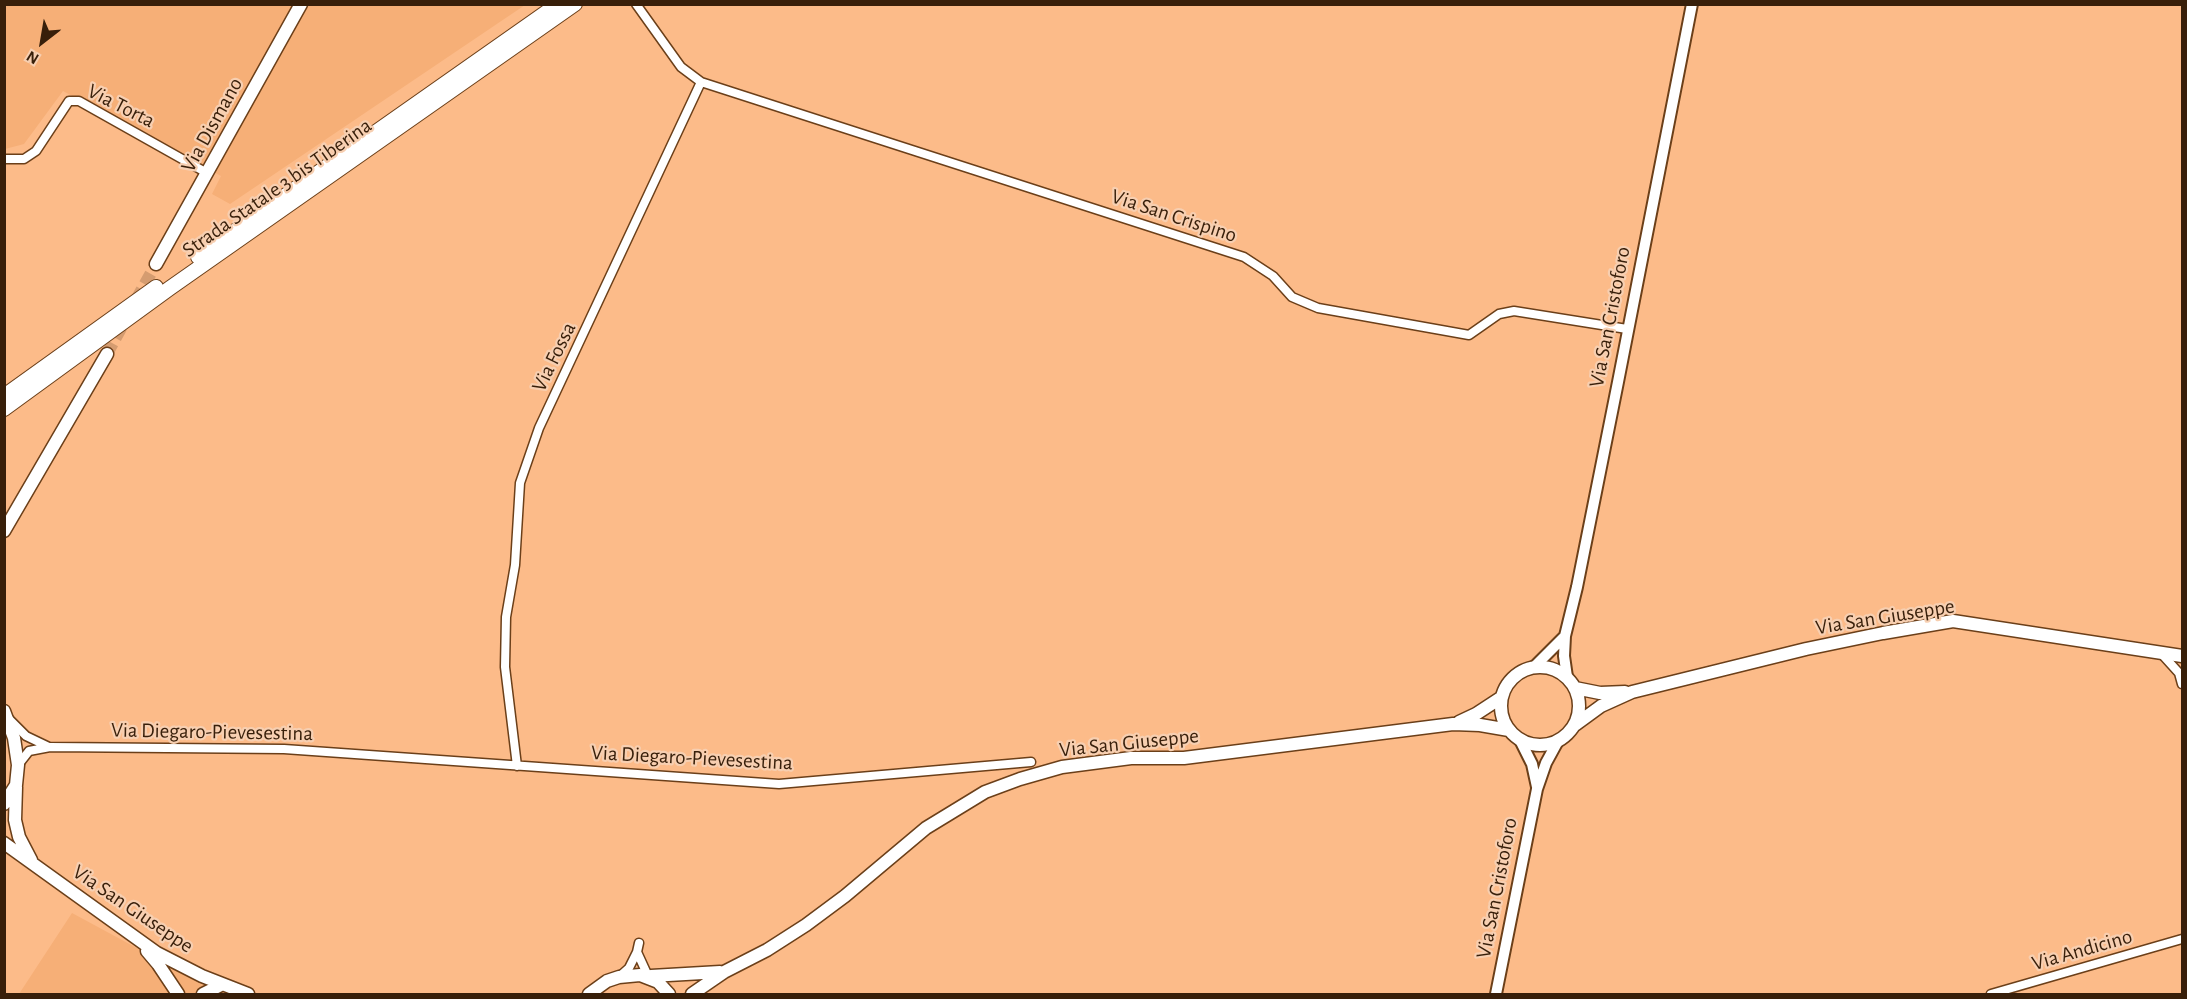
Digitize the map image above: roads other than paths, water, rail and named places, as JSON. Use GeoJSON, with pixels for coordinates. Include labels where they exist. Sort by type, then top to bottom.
{"type":"FeatureCollection","features":[{"type":"Feature","properties":{"kind":"highway","name":"Strada Statale 3 bis Tiberina"},"geometry":{"type":"LineString","coordinates":[[4,396],[558,4]]}},
{"type":"Feature","properties":{"kind":"highway","name":"Strada Statale 3 bis Tiberina"},"geometry":{"type":"LineString","coordinates":[[4,409],[170,288],[575,4]]}},
{"type":"Feature","properties":{"kind":"main road","name":"Via Dismano"},"geometry":{"type":"LineString","coordinates":[[156,264],[301,4]]}},
{"type":"Feature","properties":{"kind":"main road"},"geometry":{"type":"LineString","coordinates":[[4,531],[106,354]]}},
{"type":"Feature","properties":{"kind":"main road","name":"Via San Giuseppe"},"geometry":{"type":"LineString","coordinates":[[1575,726],[1602,706],[1632,692],[1806,650],[1953,621],[2182,656]]}},
{"type":"Feature","properties":{"kind":"main road"},"geometry":{"type":"LineString","coordinates":[[1534,667],[1557,670],[1567,677],[1575,688],[1580,707],[1575,726],[1568,735],[1558,741],[1539,746],[1520,740],[1509,730],[1501,714],[1502,697],[1506,686],[1513,677],[1534,667]]}},
{"type":"Feature","properties":{"kind":"main road","name":"Via San Giuseppe"},"geometry":{"type":"LineString","coordinates":[[1575,688],[1600,693],[1632,692]]}},
{"type":"Feature","properties":{"kind":"main road","name":"Via San Giuseppe"},"geometry":{"type":"LineString","coordinates":[[1453,724],[1476,714],[1502,697]]}},
{"type":"Feature","properties":{"kind":"main road","name":"Via San Giuseppe"},"geometry":{"type":"LineString","coordinates":[[7,714],[18,765],[15,820],[19,837],[33,863]]}},
{"type":"Feature","properties":{"kind":"main road","name":"Via San Giuseppe"},"geometry":{"type":"LineString","coordinates":[[692,994],[724,972],[767,950],[806,925],[845,896],[926,828],[985,792],[1020,779],[1062,767],[1131,758],[1184,758],[1453,724],[1509,730]]}},
{"type":"Feature","properties":{"kind":"main road"},"geometry":{"type":"LineString","coordinates":[[4,804],[16,785]]}},
{"type":"Feature","properties":{"kind":"main road","name":"Via San Giuseppe"},"geometry":{"type":"LineString","coordinates":[[4,843],[180,966],[223,990],[248,994]]}},
{"type":"Feature","properties":{"kind":"main road"},"geometry":{"type":"LineString","coordinates":[[134,936],[158,964],[178,994]]}},
{"type":"Feature","properties":{"kind":"main road","name":"Via San Giuseppe"},"geometry":{"type":"LineString","coordinates":[[619,977],[724,972]]}},
{"type":"Feature","properties":{"kind":"main road"},"geometry":{"type":"LineString","coordinates":[[648,976],[658,982],[669,994]]}},
{"type":"Feature","properties":{"kind":"main road"},"geometry":{"type":"LineString","coordinates":[[589,993],[600,985],[619,977]]}},
{"type":"Feature","properties":{"kind":"main road"},"geometry":{"type":"LineString","coordinates":[[203,994],[223,990]]}},
{"type":"Feature","properties":{"kind":"street"},"geometry":{"type":"LineString","coordinates":[[636,4],[681,68],[701,82]]}},
{"type":"Feature","properties":{"kind":"street","name":"Via San Cristoforo"},"geometry":{"type":"LineString","coordinates":[[1567,677],[1564,656],[1565,636],[1582,564],[1692,4]]}},
{"type":"Feature","properties":{"kind":"street","name":"Via San Crispino"},"geometry":{"type":"LineString","coordinates":[[701,82],[1244,257],[1273,276],[1292,297],[1318,308],[1469,335],[1499,314],[1514,311],[1627,328]]}},
{"type":"Feature","properties":{"kind":"street","name":"Via Fossa"},"geometry":{"type":"LineString","coordinates":[[518,766],[505,667],[506,617],[514,565],[520,483],[539,428],[701,82]]}},
{"type":"Feature","properties":{"kind":"street","name":"Via Torta"},"geometry":{"type":"LineString","coordinates":[[4,159],[24,159],[36,151],[69,101],[79,101],[207,173]]}},
{"type":"Feature","properties":{"kind":"street"},"geometry":{"type":"LineString","coordinates":[[1534,667],[1565,636]]}},
{"type":"Feature","properties":{"kind":"street"},"geometry":{"type":"LineString","coordinates":[[2159,652],[2179,673],[2182,680]]}},
{"type":"Feature","properties":{"kind":"street","name":"Via Diegaro-Pievesestina"},"geometry":{"type":"LineString","coordinates":[[7,714],[26,736],[50,747]]}},
{"type":"Feature","properties":{"kind":"street","name":"Via San Cristoforo"},"geometry":{"type":"LineString","coordinates":[[1520,740],[1532,764],[1537,789]]}},
{"type":"Feature","properties":{"kind":"street","name":"Via San Cristoforo"},"geometry":{"type":"LineString","coordinates":[[1496,994],[1537,789],[1546,763],[1558,741]]}},
{"type":"Feature","properties":{"kind":"street","name":"Via Diegaro-Pievesestina"},"geometry":{"type":"LineString","coordinates":[[18,765],[29,751],[50,747],[284,749],[779,784],[1030,762]]}},
{"type":"Feature","properties":{"kind":"street","name":"Via Andicino"},"geometry":{"type":"LineString","coordinates":[[1991,994],[2182,939]]}},
{"type":"Feature","properties":{"kind":"street"},"geometry":{"type":"LineString","coordinates":[[619,977],[629,968],[638,948],[648,976]]}},
{"type":"Feature","properties":{"kind":"tunnel"},"geometry":{"type":"LineString","coordinates":[[136,300],[156,264]]}},
{"type":"Feature","properties":{"kind":"tunnel"},"geometry":{"type":"LineString","coordinates":[[107,354],[125,321]]}}]}
